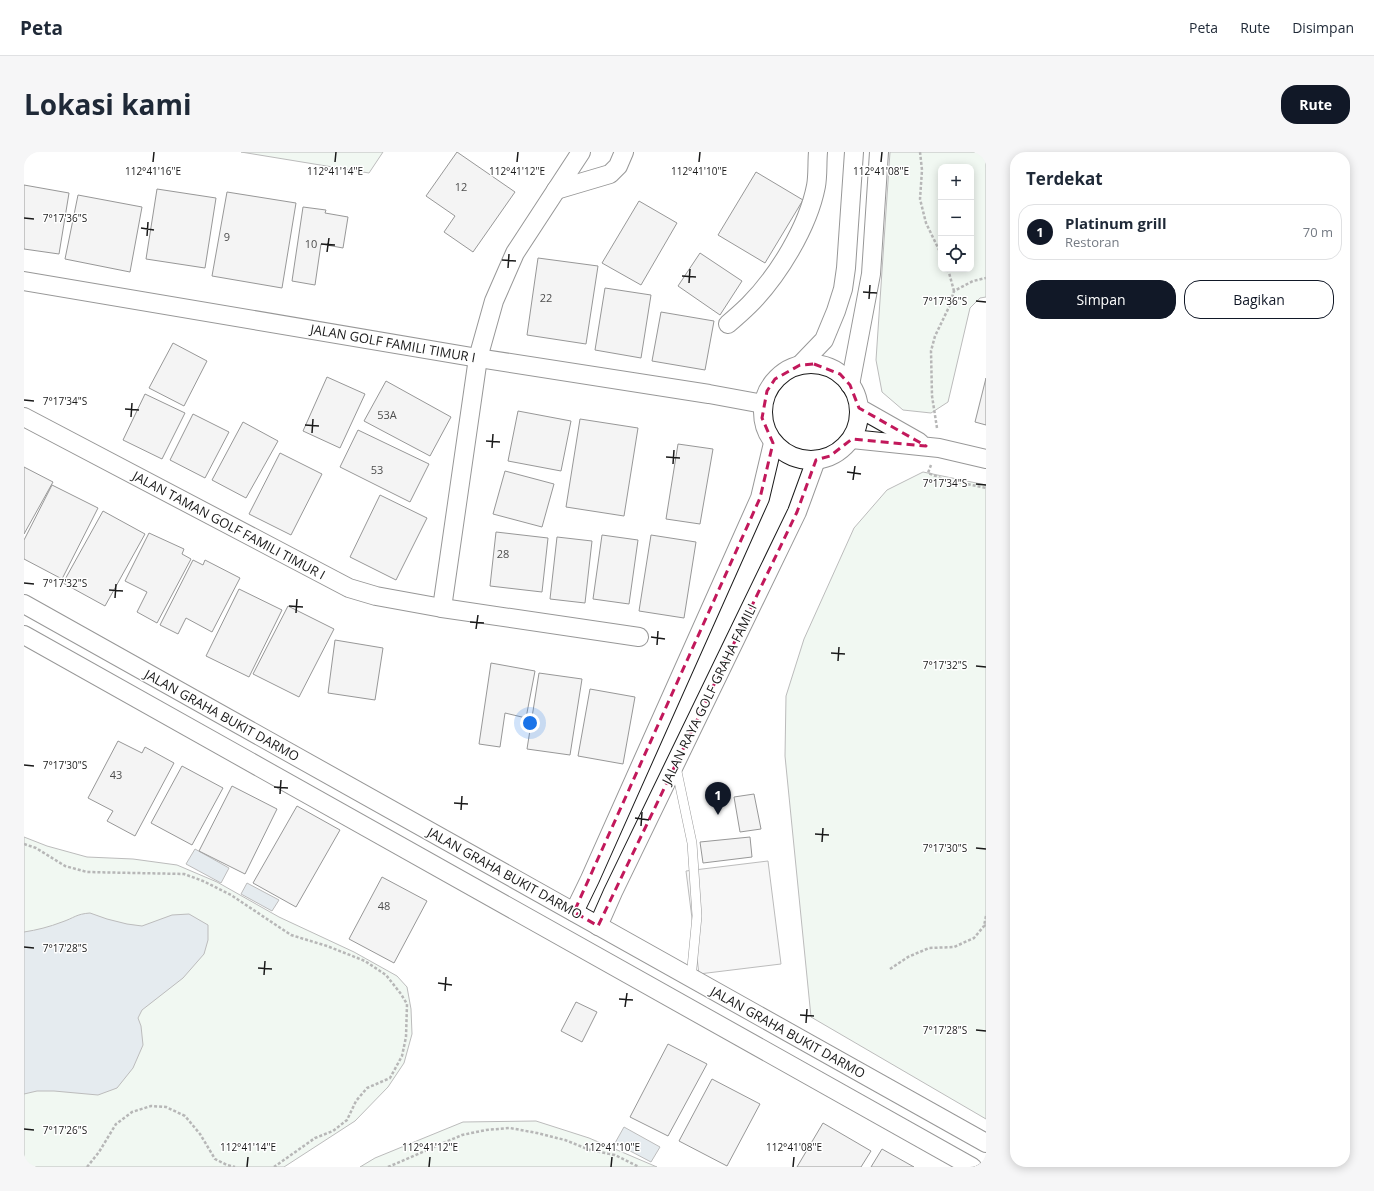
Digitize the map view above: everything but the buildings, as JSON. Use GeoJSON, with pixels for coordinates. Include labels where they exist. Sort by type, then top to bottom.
{"type":"FeatureCollection","features":[{"type":"Feature","properties":{"kind":"street"},"geometry":{"type":"LineString","coordinates":[[442,608],[478,358],[494,301],[515,253],[581,152]]}},
{"type":"Feature","properties":{"kind":"street"},"geometry":{"type":"LineString","coordinates":[[556,190],[610,174],[618,166],[624,152]]}},
{"type":"Feature","properties":{"kind":"street"},"geometry":{"type":"LineString","coordinates":[[728,324],[749,305],[778,270],[798,236],[811,203],[816,184],[818,152]]}},
{"type":"Feature","properties":{"kind":"street"},"geometry":{"type":"LineString","coordinates":[[800,365],[824,340],[836,311],[842,288],[846,268],[854,152]]}},
{"type":"Feature","properties":{"kind":"street"},"geometry":{"type":"LineString","coordinates":[[850,385],[871,274],[879,152]]}},
{"type":"Feature","properties":{"kind":"street","name":"JALAN GOLF FAMILI TIMUR I"},"geometry":{"type":"LineString","coordinates":[[24,281],[478,358],[709,394],[763,404]]}},
{"type":"Feature","properties":{"kind":"street"},"geometry":{"type":"LineString","coordinates":[[814,364],[828,367],[840,374],[850,385],[856,396],[859,408],[859,422],[852,439],[843,448],[830,456],[816,460],[791,457],[783,452],[773,443],[766,431],[762,418],[763,404],[767,390],[775,379],[787,370],[800,365],[814,364]]}},
{"type":"Feature","properties":{"kind":"street"},"geometry":{"type":"LineString","coordinates":[[859,408],[933,447]]}},
{"type":"Feature","properties":{"kind":"street","name":"JALAN TAMAN GOLF FAMILI TIMUR I"},"geometry":{"type":"LineString","coordinates":[[24,417],[349,588],[376,596],[442,608],[639,638]]}},
{"type":"Feature","properties":{"kind":"street"},"geometry":{"type":"LineString","coordinates":[[852,439],[933,447],[986,459]]}},
{"type":"Feature","properties":{"kind":"street"},"geometry":{"type":"LineString","coordinates":[[574,912],[760,498],[773,443]]}},
{"type":"Feature","properties":{"kind":"street","name":"JALAN RAYA GOLF GRAHA FAMILI"},"geometry":{"type":"LineString","coordinates":[[598,926],[613,892],[797,512],[816,460]]}},
{"type":"Feature","properties":{"kind":"street","name":"JALAN GRAHA BUKIT DARMO"},"geometry":{"type":"LineString","coordinates":[[24,604],[986,1143]]}},
{"type":"Feature","properties":{"kind":"street","name":"JALAN GRAHA BUKIT DARMO"},"geometry":{"type":"LineString","coordinates":[[24,635],[972,1167]]}},
{"type":"Feature","properties":{"kind":"lane"},"geometry":{"type":"LineString","coordinates":[[675,764],[692,843],[697,916],[692,978]]}},
{"type":"Feature","properties":{"kind":"path"},"geometry":{"type":"LineString","coordinates":[[920,152],[922,170],[920,198],[926,223],[938,248]]}},
{"type":"Feature","properties":{"kind":"path"},"geometry":{"type":"LineString","coordinates":[[949,272],[954,291],[949,307],[935,336],[931,351],[933,458],[928,473],[943,479],[986,488]]}},
{"type":"Feature","properties":{"kind":"path"},"geometry":{"type":"LineString","coordinates":[[954,291],[973,281],[986,278]]}},
{"type":"Feature","properties":{"kind":"path"},"geometry":{"type":"LineString","coordinates":[[24,844],[36,848],[64,866],[87,872],[184,874],[203,880],[231,895],[291,935],[327,946],[365,961],[386,975],[401,994],[406,1004],[406,1037],[402,1056],[390,1078],[367,1088],[356,1101],[347,1120],[333,1131],[315,1138],[274,1167]]}},
{"type":"Feature","properties":{"kind":"path"},"geometry":{"type":"LineString","coordinates":[[890,968],[908,957],[929,948],[954,947],[974,938],[985,926],[986,916]]}},
{"type":"Feature","properties":{"kind":"path"},"geometry":{"type":"LineString","coordinates":[[87,1167],[99,1152],[116,1124],[132,1112],[151,1106],[166,1107],[185,1116],[200,1134],[215,1159],[235,1167]]}},
{"type":"Feature","properties":{"kind":"path"},"geometry":{"type":"LineString","coordinates":[[388,1167],[462,1135],[486,1130],[510,1128],[565,1140],[590,1150],[615,1155],[639,1167]]}},
{"type":"Feature","properties":{"kind":"highlighted area"},"geometry":{"type":"Polygon","coordinates":[[[814,364],[840,374],[850,385],[859,408],[926,446],[852,439],[830,456],[816,460],[797,512],[598,926],[574,912],[760,498],[773,443],[762,418],[767,391],[775,379],[800,365],[814,364]]]}},
{"type":"Feature","properties":{"kind":"green space"},"geometry":{"type":"Polygon","coordinates":[[[241,152],[383,152],[369,173],[241,152]]]}},
{"type":"Feature","properties":{"kind":"green space"},"geometry":{"type":"Polygon","coordinates":[[[890,152],[986,152],[986,297],[980,298],[970,308],[948,402],[931,413],[903,410],[882,392],[876,360],[890,152]]]}},
{"type":"Feature","properties":{"kind":"green space"},"geometry":{"type":"Polygon","coordinates":[[[923,472],[986,485],[986,1119],[811,1017],[785,756],[786,696],[804,639],[854,528],[887,490],[923,472]]]}},
{"type":"Feature","properties":{"kind":"green space"},"geometry":{"type":"Polygon","coordinates":[[[24,837],[47,846],[87,857],[133,859],[177,865],[217,882],[279,917],[354,952],[397,976],[407,987],[411,1009],[412,1034],[404,1063],[388,1087],[355,1121],[284,1167],[24,1167],[24,837]]]}},
{"type":"Feature","properties":{"kind":"green space"},"geometry":{"type":"Polygon","coordinates":[[[536,1121],[589,1138],[657,1167],[360,1167],[375,1158],[463,1122],[536,1121]]]}},
{"type":"Feature","properties":{"kind":"shaded area"},"geometry":{"type":"Polygon","coordinates":[[[195,849],[229,868],[221,883],[186,864],[195,849]]]}},
{"type":"Feature","properties":{"kind":"shaded area"},"geometry":{"type":"Polygon","coordinates":[[[768,861],[781,964],[699,974],[686,871],[768,861]]]}},
{"type":"Feature","properties":{"kind":"shaded area"},"geometry":{"type":"Polygon","coordinates":[[[247,883],[279,900],[272,911],[241,894],[247,883]]]}},
{"type":"Feature","properties":{"kind":"shaded area"},"geometry":{"type":"Polygon","coordinates":[[[90,913],[127,924],[142,926],[172,915],[189,914],[208,925],[208,940],[204,954],[183,978],[142,1010],[138,1018],[141,1026],[143,1045],[133,1068],[117,1088],[98,1095],[54,1091],[37,1091],[24,1094],[24,932],[48,927],[78,915],[90,913]]]}},
{"type":"Feature","properties":{"kind":"shaded area"},"geometry":{"type":"Polygon","coordinates":[[[624,1127],[660,1147],[651,1162],[615,1143],[624,1127]]]}},
{"type":"Feature","properties":{"kind":"place","name":"Platinum grill"},"geometry":{"type":"Point","coordinates":[718,815]}}]}
